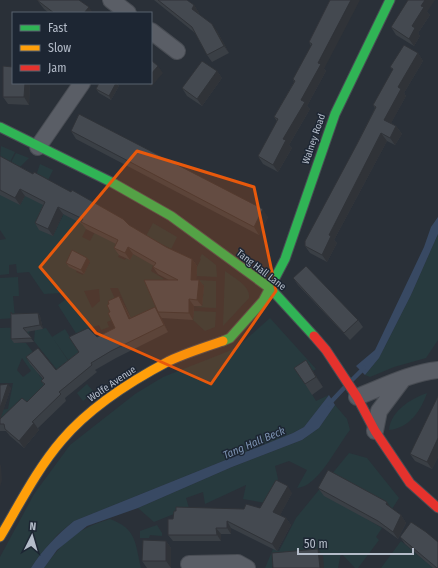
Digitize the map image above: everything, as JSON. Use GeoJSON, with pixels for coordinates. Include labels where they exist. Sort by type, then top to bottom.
{"type":"FeatureCollection","features":[{"type":"Feature","properties":{"kind":"street"},"geometry":{"type":"LineString","coordinates":[[111,0],[127,12]]}},
{"type":"Feature","properties":{"kind":"street","name":"Walney Road"},"geometry":{"type":"LineString","coordinates":[[271,289],[285,259],[334,114],[390,0]]}},
{"type":"Feature","properties":{"kind":"street"},"geometry":{"type":"LineString","coordinates":[[152,32],[177,51]]}},
{"type":"Feature","properties":{"kind":"street"},"geometry":{"type":"LineString","coordinates":[[38,147],[81,84]]}},
{"type":"Feature","properties":{"kind":"street","name":"Tang Hall Lane"},"geometry":{"type":"LineString","coordinates":[[0,127],[113,183],[171,216],[271,289],[326,350],[357,397],[375,431],[410,483],[438,508]]}},
{"type":"Feature","properties":{"kind":"street","name":"Wolfe Avenue"},"geometry":{"type":"LineString","coordinates":[[0,537],[42,467],[62,440],[86,416],[128,385],[170,361],[230,338],[251,316],[271,289]]}},
{"type":"Feature","properties":{"kind":"street"},"geometry":{"type":"LineString","coordinates":[[357,397],[403,379],[428,371],[438,370]]}},
{"type":"Feature","properties":{"kind":"street"},"geometry":{"type":"LineString","coordinates":[[375,431],[379,411],[403,379]]}},
{"type":"Feature","properties":{"kind":"street"},"geometry":{"type":"LineString","coordinates":[[199,565],[238,563],[247,568]]}},
{"type":"Feature","properties":{"kind":"highlighted area"},"geometry":{"type":"Polygon","coordinates":[[[137,151],[254,187],[276,291],[211,384],[96,333],[40,267],[137,151]]]}},
{"type":"Feature","properties":{"kind":"green space"},"geometry":{"type":"Polygon","coordinates":[[[1,146],[15,152],[9,164],[0,159],[1,146]]]}},
{"type":"Feature","properties":{"kind":"green space"},"geometry":{"type":"Polygon","coordinates":[[[16,153],[29,158],[19,168],[10,164],[16,153]]]}},
{"type":"Feature","properties":{"kind":"green space"},"geometry":{"type":"Polygon","coordinates":[[[40,164],[53,170],[47,182],[36,176],[40,164]]]}},
{"type":"Feature","properties":{"kind":"green space"},"geometry":{"type":"Polygon","coordinates":[[[0,184],[20,205],[25,195],[44,204],[47,233],[53,236],[64,213],[88,225],[82,237],[90,241],[95,232],[123,246],[118,257],[125,260],[126,258],[130,260],[133,254],[153,265],[151,271],[164,279],[158,286],[160,314],[134,325],[118,288],[110,288],[115,299],[112,320],[107,322],[109,327],[101,330],[99,325],[93,327],[94,330],[79,338],[58,305],[65,300],[61,293],[44,294],[29,272],[17,273],[16,264],[9,265],[9,274],[0,275],[0,240],[6,239],[0,230],[0,184]],[[83,258],[76,272],[83,275],[90,262],[83,258]],[[99,289],[84,291],[92,308],[100,301],[99,289]]]}},
{"type":"Feature","properties":{"kind":"green space"},"geometry":{"type":"Polygon","coordinates":[[[153,223],[177,237],[171,249],[146,236],[153,223]]]}},
{"type":"Feature","properties":{"kind":"green space"},"geometry":{"type":"Polygon","coordinates":[[[438,234],[438,340],[426,358],[394,367],[370,377],[365,375],[379,358],[411,295],[438,234]]]}},
{"type":"Feature","properties":{"kind":"green space"},"geometry":{"type":"Polygon","coordinates":[[[202,254],[216,265],[217,277],[197,276],[196,269],[202,254]]]}},
{"type":"Feature","properties":{"kind":"green space"},"geometry":{"type":"Polygon","coordinates":[[[225,271],[245,286],[249,294],[249,298],[223,326],[225,271]]]}},
{"type":"Feature","properties":{"kind":"green space"},"geometry":{"type":"Polygon","coordinates":[[[18,277],[19,296],[13,296],[15,318],[0,319],[0,278],[18,277]]]}},
{"type":"Feature","properties":{"kind":"green space"},"geometry":{"type":"Polygon","coordinates":[[[196,280],[216,281],[216,308],[194,307],[202,306],[204,285],[196,285],[196,280]]]}},
{"type":"Feature","properties":{"kind":"green space"},"geometry":{"type":"Polygon","coordinates":[[[194,311],[216,312],[215,327],[205,331],[193,320],[194,311]]]}},
{"type":"Feature","properties":{"kind":"green space"},"geometry":{"type":"Polygon","coordinates":[[[270,318],[316,369],[302,378],[316,401],[329,395],[304,427],[293,433],[74,521],[58,534],[31,568],[0,568],[0,557],[34,494],[70,445],[135,394],[163,377],[229,351],[243,342],[270,318]]]}},
{"type":"Feature","properties":{"kind":"green space"},"geometry":{"type":"Polygon","coordinates":[[[31,327],[28,336],[14,343],[26,343],[38,359],[39,375],[47,384],[36,393],[41,399],[0,420],[0,410],[8,409],[13,383],[0,383],[0,328],[31,327]],[[22,358],[17,370],[23,377],[31,371],[22,358]]]}},
{"type":"Feature","properties":{"kind":"green space"},"geometry":{"type":"Polygon","coordinates":[[[46,328],[73,368],[62,376],[34,341],[35,330],[46,328]]]}},
{"type":"Feature","properties":{"kind":"green space"},"geometry":{"type":"Polygon","coordinates":[[[65,329],[82,357],[71,364],[52,337],[65,329]]]}},
{"type":"Feature","properties":{"kind":"green space"},"geometry":{"type":"Polygon","coordinates":[[[87,384],[94,392],[83,401],[77,393],[87,384]]]}},
{"type":"Feature","properties":{"kind":"green space"},"geometry":{"type":"Polygon","coordinates":[[[427,393],[418,412],[409,422],[396,429],[389,430],[393,417],[402,407],[408,402],[427,393]]]}},
{"type":"Feature","properties":{"kind":"green space"},"geometry":{"type":"Polygon","coordinates":[[[335,405],[347,419],[350,430],[320,473],[305,486],[297,488],[307,470],[289,461],[275,466],[278,479],[266,503],[243,499],[246,485],[205,504],[203,492],[186,498],[189,508],[154,522],[138,508],[232,467],[302,440],[319,428],[335,405]]]}},
{"type":"Feature","properties":{"kind":"green space"},"geometry":{"type":"Polygon","coordinates":[[[349,453],[367,458],[399,498],[392,509],[367,519],[382,528],[376,537],[379,540],[358,568],[355,568],[341,553],[338,568],[324,568],[276,557],[272,568],[265,568],[273,549],[279,551],[296,518],[349,453]]]}},
{"type":"Feature","properties":{"kind":"green space"},"geometry":{"type":"Polygon","coordinates":[[[110,519],[119,523],[130,532],[136,544],[141,568],[44,568],[58,550],[72,537],[89,527],[110,519]]]}},
{"type":"Feature","properties":{"kind":"green space"},"geometry":{"type":"Polygon","coordinates":[[[157,525],[162,533],[162,536],[150,535],[149,538],[140,538],[140,531],[157,525]]]}},
{"type":"Feature","properties":{"kind":"green space"},"geometry":{"type":"Polygon","coordinates":[[[401,541],[431,566],[438,568],[381,568],[401,541]]]}},
{"type":"Feature","properties":{"kind":"water"},"geometry":{"type":"Polygon","coordinates":[[[438,217],[438,234],[411,295],[379,358],[365,375],[356,366],[375,350],[424,247],[431,227],[438,217]]]}},
{"type":"Feature","properties":{"kind":"water"},"geometry":{"type":"Polygon","coordinates":[[[329,395],[335,405],[319,428],[302,440],[232,467],[138,508],[87,526],[57,550],[44,568],[31,568],[40,555],[74,521],[293,433],[304,427],[329,395]]]}},
{"type":"Feature","properties":{"kind":"building"},"geometry":{"type":"Polygon","coordinates":[[[37,0],[79,0],[89,7],[85,12],[53,12],[37,0]]]}},
{"type":"Feature","properties":{"kind":"building"},"geometry":{"type":"Polygon","coordinates":[[[158,0],[187,0],[194,5],[192,9],[212,24],[224,46],[207,55],[192,27],[158,0]]]}},
{"type":"Feature","properties":{"kind":"building"},"geometry":{"type":"Polygon","coordinates":[[[330,0],[351,0],[318,63],[321,64],[301,100],[305,102],[283,139],[286,140],[273,165],[258,156],[278,119],[274,117],[295,81],[293,79],[312,44],[309,42],[330,0]]]}},
{"type":"Feature","properties":{"kind":"building"},"geometry":{"type":"Polygon","coordinates":[[[408,0],[425,0],[421,6],[424,7],[412,26],[415,28],[409,39],[391,27],[408,0]]]}},
{"type":"Feature","properties":{"kind":"building"},"geometry":{"type":"Polygon","coordinates":[[[404,45],[418,53],[398,87],[401,89],[384,120],[396,126],[390,138],[381,133],[329,235],[331,236],[322,255],[305,246],[305,241],[376,107],[373,105],[393,69],[390,67],[404,45]]]}},
{"type":"Feature","properties":{"kind":"building"},"geometry":{"type":"Polygon","coordinates":[[[152,61],[158,66],[152,73],[152,61]]]}},
{"type":"Feature","properties":{"kind":"building"},"geometry":{"type":"Polygon","coordinates":[[[202,61],[217,71],[197,99],[182,88],[202,61]]]}},
{"type":"Feature","properties":{"kind":"building"},"geometry":{"type":"Polygon","coordinates":[[[3,66],[12,67],[12,84],[25,84],[24,97],[3,97],[3,66]]]}},
{"type":"Feature","properties":{"kind":"building"},"geometry":{"type":"Polygon","coordinates":[[[98,84],[115,84],[109,96],[96,89],[98,84]]]}},
{"type":"Feature","properties":{"kind":"building"},"geometry":{"type":"Polygon","coordinates":[[[79,114],[263,209],[254,227],[71,131],[79,114]]]}},
{"type":"Feature","properties":{"kind":"building"},"geometry":{"type":"Polygon","coordinates":[[[0,156],[71,192],[72,190],[123,219],[129,225],[166,247],[192,259],[191,280],[199,280],[197,300],[189,299],[189,313],[158,312],[144,280],[178,280],[153,267],[156,263],[128,247],[125,253],[114,248],[118,240],[81,222],[83,219],[58,207],[48,229],[35,223],[45,202],[20,189],[15,198],[0,190],[0,156]]]}},
{"type":"Feature","properties":{"kind":"building"},"geometry":{"type":"Polygon","coordinates":[[[72,250],[87,258],[81,270],[66,263],[72,250]]]}},
{"type":"Feature","properties":{"kind":"building"},"geometry":{"type":"Polygon","coordinates":[[[306,266],[358,320],[344,333],[293,278],[306,266]]]}},
{"type":"Feature","properties":{"kind":"building"},"geometry":{"type":"Polygon","coordinates":[[[119,296],[129,319],[155,307],[164,325],[111,351],[91,363],[92,365],[59,392],[61,394],[32,422],[34,423],[19,441],[5,429],[4,424],[0,424],[0,419],[22,398],[27,402],[45,384],[41,381],[44,378],[26,357],[38,348],[56,370],[79,352],[69,337],[88,328],[97,337],[115,328],[108,313],[110,312],[107,305],[109,304],[108,301],[119,296]]]}},
{"type":"Feature","properties":{"kind":"building"},"geometry":{"type":"Polygon","coordinates":[[[11,312],[12,314],[38,313],[40,325],[23,328],[32,338],[11,339],[11,312]]]}},
{"type":"Feature","properties":{"kind":"building"},"geometry":{"type":"Polygon","coordinates":[[[306,360],[316,377],[305,384],[294,368],[306,360]]]}},
{"type":"Feature","properties":{"kind":"building"},"geometry":{"type":"Polygon","coordinates":[[[8,384],[0,408],[0,385],[8,384]]]}},
{"type":"Feature","properties":{"kind":"building"},"geometry":{"type":"Polygon","coordinates":[[[438,396],[438,438],[427,462],[410,454],[438,396]]]}},
{"type":"Feature","properties":{"kind":"building"},"geometry":{"type":"Polygon","coordinates":[[[328,470],[387,502],[386,504],[401,515],[393,532],[378,521],[318,488],[328,470]]]}},
{"type":"Feature","properties":{"kind":"building"},"geometry":{"type":"Polygon","coordinates":[[[276,480],[288,486],[273,512],[286,518],[272,544],[227,521],[227,528],[216,528],[217,535],[168,535],[168,519],[173,519],[176,507],[244,509],[246,504],[260,508],[276,480]]]}},
{"type":"Feature","properties":{"kind":"building"},"geometry":{"type":"Polygon","coordinates":[[[411,522],[438,542],[438,568],[400,537],[411,522]]]}},
{"type":"Feature","properties":{"kind":"building"},"geometry":{"type":"Polygon","coordinates":[[[143,540],[166,541],[166,561],[142,561],[143,540]]]}},
{"type":"Feature","properties":{"kind":"building"},"geometry":{"type":"Polygon","coordinates":[[[318,549],[320,568],[273,568],[272,553],[318,549]]]}},
{"type":"Feature","properties":{"kind":"waterway","name":"Tang Hall Beck"},"geometry":{"type":"LineString","coordinates":[[352,380],[364,368]]}},
{"type":"Feature","properties":{"kind":"waterway","name":"Tang Hall Beck"},"geometry":{"type":"LineString","coordinates":[[329,404],[344,388]]}},
{"type":"Feature","properties":{"kind":"traffic: fast"},"geometry":{"type":"LineString","coordinates":[[223,341],[230,338],[263,301],[285,259],[335,114],[390,0]]}},
{"type":"Feature","properties":{"kind":"traffic: fast"},"geometry":{"type":"LineString","coordinates":[[0,127],[113,183],[171,216],[271,289],[314,336]]}},
{"type":"Feature","properties":{"kind":"traffic: slow"},"geometry":{"type":"LineString","coordinates":[[0,537],[44,463],[62,440],[85,417],[126,386],[169,361],[223,341]]}},
{"type":"Feature","properties":{"kind":"traffic: jam"},"geometry":{"type":"LineString","coordinates":[[314,336],[326,350],[357,397],[375,431],[410,483],[438,508]]}}]}
